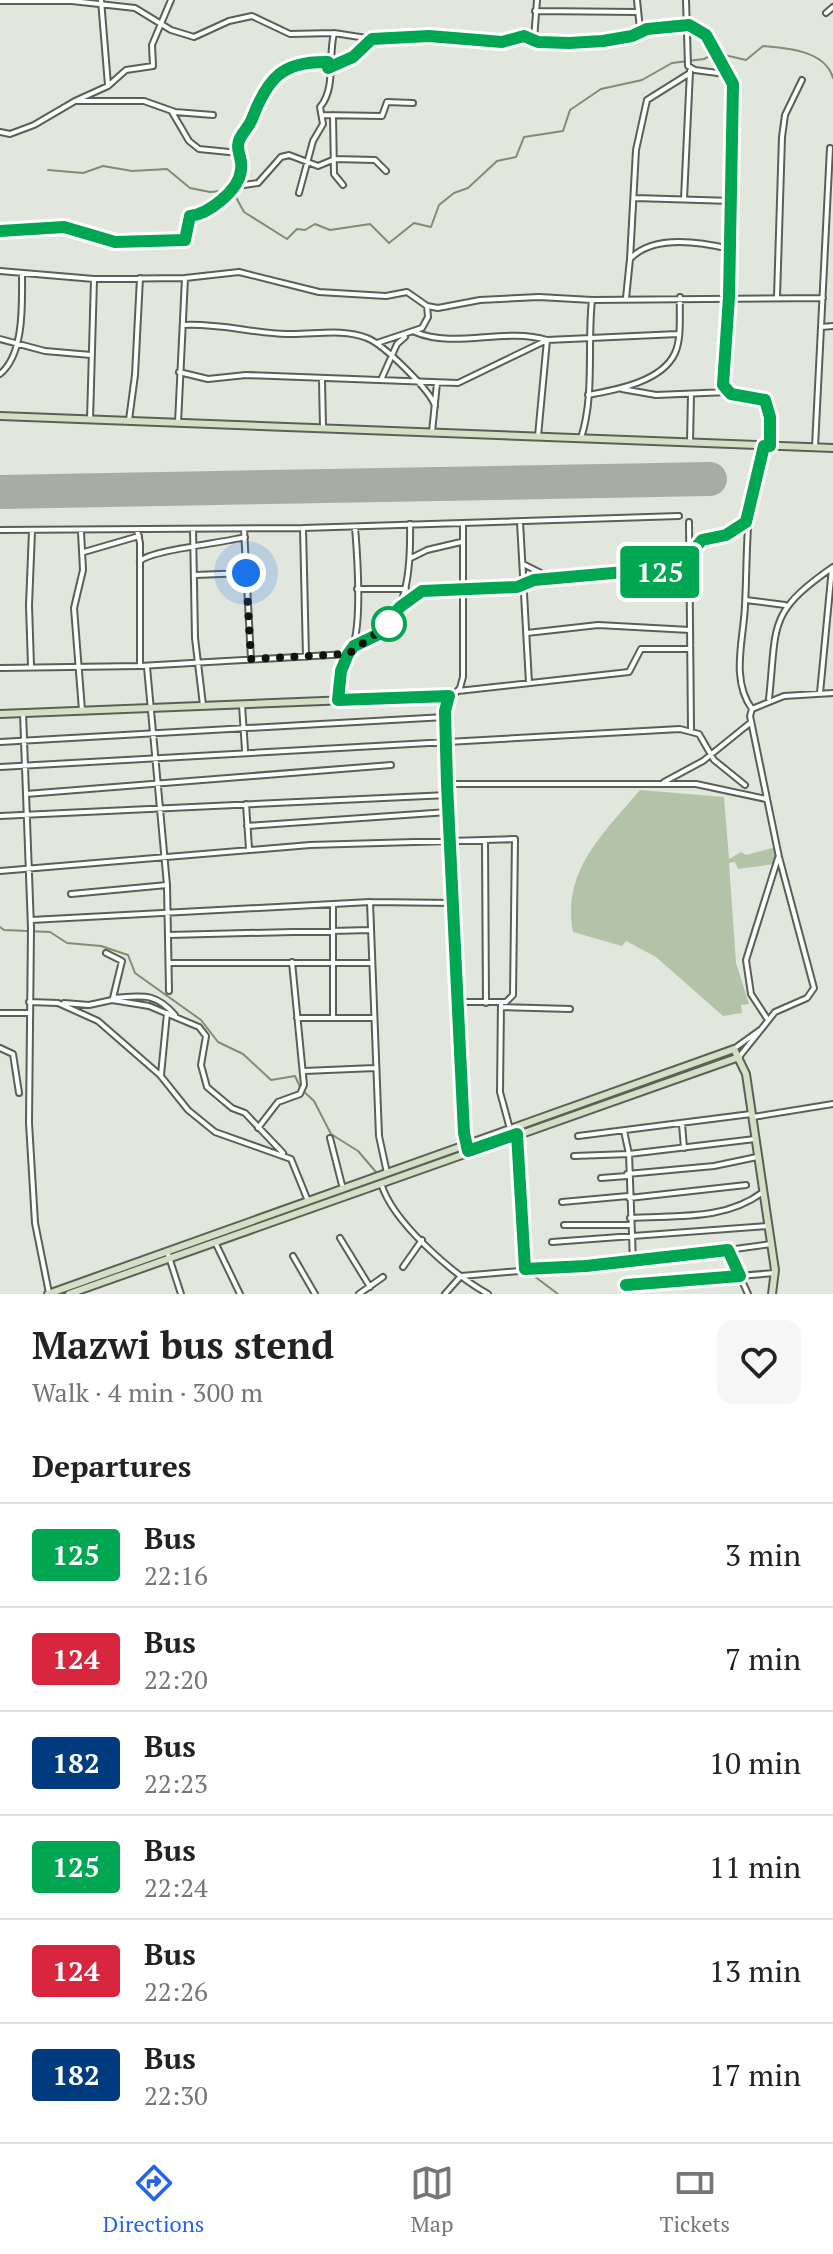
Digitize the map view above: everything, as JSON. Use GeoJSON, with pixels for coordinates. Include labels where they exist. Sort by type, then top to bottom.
{"type":"FeatureCollection","features":[{"type":"Feature","properties":{"kind":"street"},"geometry":{"type":"LineString","coordinates":[[0,132],[10,134],[34,125],[108,86],[126,70],[153,66],[152,45],[171,0]]}},
{"type":"Feature","properties":{"kind":"street"},"geometry":{"type":"LineString","coordinates":[[534,40],[537,0]]}},
{"type":"Feature","properties":{"kind":"street"},"geometry":{"type":"LineString","coordinates":[[637,0],[641,30]]}},
{"type":"Feature","properties":{"kind":"street"},"geometry":{"type":"LineString","coordinates":[[684,199],[689,68],[686,0]]}},
{"type":"Feature","properties":{"kind":"street"},"geometry":{"type":"LineString","coordinates":[[0,1],[101,2],[139,9],[159,24],[194,37],[252,16],[290,34],[334,33],[372,39],[429,36],[502,42],[524,36],[534,40],[603,41],[632,36],[641,30],[695,26],[706,35],[731,79],[732,201],[723,378],[728,392]]}},
{"type":"Feature","properties":{"kind":"street"},"geometry":{"type":"LineString","coordinates":[[101,2],[108,86]]}},
{"type":"Feature","properties":{"kind":"street"},"geometry":{"type":"LineString","coordinates":[[826,13],[833,7]]}},
{"type":"Feature","properties":{"kind":"street"},"geometry":{"type":"LineString","coordinates":[[535,11],[638,12]]}},
{"type":"Feature","properties":{"kind":"street"},"geometry":{"type":"LineString","coordinates":[[299,193],[315,137],[323,124],[320,107],[330,90],[328,65],[334,33]]}},
{"type":"Feature","properties":{"kind":"street"},"geometry":{"type":"LineString","coordinates":[[237,186],[242,167],[239,141],[255,108],[282,72],[298,62],[328,65],[353,57],[372,39]]}},
{"type":"Feature","properties":{"kind":"street"},"geometry":{"type":"LineString","coordinates":[[626,298],[637,141],[647,100],[689,68],[725,74],[731,79]]}},
{"type":"Feature","properties":{"kind":"street"},"geometry":{"type":"LineString","coordinates":[[777,297],[782,137],[785,115],[802,80]]}},
{"type":"Feature","properties":{"kind":"street"},"geometry":{"type":"LineString","coordinates":[[75,101],[144,101],[170,110],[213,115]]}},
{"type":"Feature","properties":{"kind":"street"},"geometry":{"type":"LineString","coordinates":[[322,115],[382,116],[387,102],[413,103]]}},
{"type":"Feature","properties":{"kind":"street"},"geometry":{"type":"LineString","coordinates":[[170,110],[189,141],[199,149],[239,153]]}},
{"type":"Feature","properties":{"kind":"street"},"geometry":{"type":"LineString","coordinates":[[333,115],[334,174],[343,185]]}},
{"type":"Feature","properties":{"kind":"street"},"geometry":{"type":"LineString","coordinates":[[815,447],[823,298],[830,234],[830,148]]}},
{"type":"Feature","properties":{"kind":"street"},"geometry":{"type":"LineString","coordinates":[[0,231],[64,227],[115,242],[175,242],[187,237],[190,216],[202,215],[237,186],[258,183],[281,157],[289,155],[307,164],[322,166],[335,159],[375,160],[386,171]]}},
{"type":"Feature","properties":{"kind":"street"},"geometry":{"type":"LineString","coordinates":[[635,198],[732,201]]}},
{"type":"Feature","properties":{"kind":"street"},"geometry":{"type":"LineString","coordinates":[[630,259],[640,251],[662,244],[689,243],[730,249]]}},
{"type":"Feature","properties":{"kind":"street"},"geometry":{"type":"LineString","coordinates":[[0,271],[94,279],[185,278],[239,272],[319,292],[386,296],[407,292],[427,306],[446,308],[480,300],[539,297],[592,300],[823,298]]}},
{"type":"Feature","properties":{"kind":"street"},"geometry":{"type":"LineString","coordinates":[[0,374],[7,368],[16,341],[22,273]]}},
{"type":"Feature","properties":{"kind":"street"},"geometry":{"type":"LineString","coordinates":[[128,422],[134,392],[140,278]]}},
{"type":"Feature","properties":{"kind":"street"},"geometry":{"type":"LineString","coordinates":[[178,423],[185,278]]}},
{"type":"Feature","properties":{"kind":"street"},"geometry":{"type":"LineString","coordinates":[[90,421],[94,279]]}},
{"type":"Feature","properties":{"kind":"street"},"geometry":{"type":"LineString","coordinates":[[588,395],[620,389],[665,366],[676,352],[680,297]]}},
{"type":"Feature","properties":{"kind":"street"},"geometry":{"type":"LineString","coordinates":[[581,438],[588,395],[592,300]]}},
{"type":"Feature","properties":{"kind":"street"},"geometry":{"type":"LineString","coordinates":[[384,351],[427,322],[427,306]]}},
{"type":"Feature","properties":{"kind":"street"},"geometry":{"type":"LineString","coordinates":[[183,325],[212,324],[287,334],[341,333],[377,343],[413,333],[431,336],[487,334],[547,340],[678,334]]}},
{"type":"Feature","properties":{"kind":"street"},"geometry":{"type":"LineString","coordinates":[[821,327],[833,326]]}},
{"type":"Feature","properties":{"kind":"street"},"geometry":{"type":"LineString","coordinates":[[0,339],[45,351],[91,355]]}},
{"type":"Feature","properties":{"kind":"street"},"geometry":{"type":"LineString","coordinates":[[179,372],[208,379],[246,375],[322,380],[462,382],[520,350],[547,340]]}},
{"type":"Feature","properties":{"kind":"street"},"geometry":{"type":"LineString","coordinates":[[538,437],[547,340]]}},
{"type":"Feature","properties":{"kind":"street"},"geometry":{"type":"LineString","coordinates":[[381,380],[399,341]]}},
{"type":"Feature","properties":{"kind":"street"},"geometry":{"type":"LineString","coordinates":[[377,343],[431,394],[435,406]]}},
{"type":"Feature","properties":{"kind":"street"},"geometry":{"type":"LineString","coordinates":[[322,380],[323,428]]}},
{"type":"Feature","properties":{"kind":"street"},"geometry":{"type":"LineString","coordinates":[[432,432],[437,383]]}},
{"type":"Feature","properties":{"kind":"street"},"geometry":{"type":"LineString","coordinates":[[23,713],[31,920],[28,1091],[34,1212],[50,1292],[215,1242],[467,1148],[739,1057],[780,1008],[807,998],[814,988],[766,799],[750,723],[752,709],[745,695],[739,653],[746,600],[746,522],[767,446],[770,417],[765,400],[728,392],[656,395],[620,389]]}},
{"type":"Feature","properties":{"kind":"street"},"geometry":{"type":"LineString","coordinates":[[690,442],[691,394]]}},
{"type":"Feature","properties":{"kind":"street"},"geometry":{"type":"LineString","coordinates":[[0,416],[831,450]]}},
{"type":"Feature","properties":{"kind":"street"},"geometry":{"type":"LineString","coordinates":[[0,530],[138,533],[679,516]]}},
{"type":"Feature","properties":{"kind":"street"},"geometry":{"type":"LineString","coordinates":[[520,522],[529,684]]}},
{"type":"Feature","properties":{"kind":"street"},"geometry":{"type":"LineString","coordinates":[[689,522],[691,729]]}},
{"type":"Feature","properties":{"kind":"street"},"geometry":{"type":"LineString","coordinates":[[338,700],[341,671],[354,646],[377,635],[400,607],[428,589],[524,585],[534,580],[636,571],[658,573],[690,555],[702,540],[726,535],[746,522]]}},
{"type":"Feature","properties":{"kind":"street"},"geometry":{"type":"LineString","coordinates":[[458,691],[465,638],[463,523]]}},
{"type":"Feature","properties":{"kind":"street"},"geometry":{"type":"LineString","coordinates":[[400,607],[411,558],[410,524]]}},
{"type":"Feature","properties":{"kind":"street"},"geometry":{"type":"LineString","coordinates":[[354,646],[357,589],[355,526]]}},
{"type":"Feature","properties":{"kind":"street"},"geometry":{"type":"LineString","coordinates":[[303,528],[306,657]]}},
{"type":"Feature","properties":{"kind":"street"},"geometry":{"type":"LineString","coordinates":[[193,529],[197,662],[203,707]]}},
{"type":"Feature","properties":{"kind":"street"},"geometry":{"type":"LineString","coordinates":[[244,529],[251,659]]}},
{"type":"Feature","properties":{"kind":"street"},"geometry":{"type":"LineString","coordinates":[[31,666],[29,592],[32,531]]}},
{"type":"Feature","properties":{"kind":"street"},"geometry":{"type":"LineString","coordinates":[[81,531],[84,552],[74,608],[81,667],[82,712]]}},
{"type":"Feature","properties":{"kind":"street"},"geometry":{"type":"LineString","coordinates":[[84,552],[138,533]]}},
{"type":"Feature","properties":{"kind":"street"},"geometry":{"type":"LineString","coordinates":[[138,533],[140,666]]}},
{"type":"Feature","properties":{"kind":"street"},"geometry":{"type":"LineString","coordinates":[[140,561],[154,552],[195,549],[245,537]]}},
{"type":"Feature","properties":{"kind":"street"},"geometry":{"type":"LineString","coordinates":[[411,558],[427,550],[463,542]]}},
{"type":"Feature","properties":{"kind":"street"},"geometry":{"type":"LineString","coordinates":[[523,564],[552,578]]}},
{"type":"Feature","properties":{"kind":"street"},"geometry":{"type":"LineString","coordinates":[[769,700],[774,643],[785,605],[832,568]]}},
{"type":"Feature","properties":{"kind":"street"},"geometry":{"type":"LineString","coordinates":[[820,693],[832,568]]}},
{"type":"Feature","properties":{"kind":"street"},"geometry":{"type":"LineString","coordinates":[[195,575],[246,573]]}},
{"type":"Feature","properties":{"kind":"street"},"geometry":{"type":"LineString","coordinates":[[357,589],[406,589]]}},
{"type":"Feature","properties":{"kind":"street"},"geometry":{"type":"LineString","coordinates":[[746,600],[785,605]]}},
{"type":"Feature","properties":{"kind":"street"},"geometry":{"type":"LineString","coordinates":[[527,633],[598,625],[690,630]]}},
{"type":"Feature","properties":{"kind":"street"},"geometry":{"type":"LineString","coordinates":[[0,714],[449,696],[458,691],[629,672],[641,649],[690,649]]}},
{"type":"Feature","properties":{"kind":"street"},"geometry":{"type":"LineString","coordinates":[[0,668],[147,666],[348,654]]}},
{"type":"Feature","properties":{"kind":"street"},"geometry":{"type":"LineString","coordinates":[[147,666],[167,885],[169,991]]}},
{"type":"Feature","properties":{"kind":"street"},"geometry":{"type":"LineString","coordinates":[[752,709],[769,700],[833,693]]}},
{"type":"Feature","properties":{"kind":"street"},"geometry":{"type":"LineString","coordinates":[[449,696],[445,717],[448,812],[467,1148]]}},
{"type":"Feature","properties":{"kind":"street"},"geometry":{"type":"LineString","coordinates":[[242,705],[245,751]]}},
{"type":"Feature","properties":{"kind":"street"},"geometry":{"type":"LineString","coordinates":[[0,742],[445,717]]}},
{"type":"Feature","properties":{"kind":"street"},"geometry":{"type":"LineString","coordinates":[[662,784],[710,755],[750,723]]}},
{"type":"Feature","properties":{"kind":"street"},"geometry":{"type":"LineString","coordinates":[[0,767],[245,751],[691,729],[704,741],[710,755],[745,785]]}},
{"type":"Feature","properties":{"kind":"street"},"geometry":{"type":"LineString","coordinates":[[26,794],[391,765]]}},
{"type":"Feature","properties":{"kind":"street"},"geometry":{"type":"LineString","coordinates":[[447,784],[701,784],[766,799]]}},
{"type":"Feature","properties":{"kind":"street"},"geometry":{"type":"LineString","coordinates":[[0,816],[448,795]]}},
{"type":"Feature","properties":{"kind":"street"},"geometry":{"type":"LineString","coordinates":[[246,804],[249,849]]}},
{"type":"Feature","properties":{"kind":"street"},"geometry":{"type":"LineString","coordinates":[[247,826],[448,812]]}},
{"type":"Feature","properties":{"kind":"street"},"geometry":{"type":"LineString","coordinates":[[0,871],[249,849],[451,839],[515,839],[515,984],[511,999],[501,1005]]}},
{"type":"Feature","properties":{"kind":"street"},"geometry":{"type":"LineString","coordinates":[[485,840],[486,1003]]}},
{"type":"Feature","properties":{"kind":"street"},"geometry":{"type":"LineString","coordinates":[[768,1020],[751,994],[746,960],[779,857]]}},
{"type":"Feature","properties":{"kind":"street"},"geometry":{"type":"LineString","coordinates":[[71,894],[167,885]]}},
{"type":"Feature","properties":{"kind":"street"},"geometry":{"type":"LineString","coordinates":[[31,920],[370,902],[453,903]]}},
{"type":"Feature","properties":{"kind":"street"},"geometry":{"type":"LineString","coordinates":[[370,902],[379,1136],[387,1173]]}},
{"type":"Feature","properties":{"kind":"street"},"geometry":{"type":"LineString","coordinates":[[333,904],[333,1018]]}},
{"type":"Feature","properties":{"kind":"street"},"geometry":{"type":"LineString","coordinates":[[169,935],[370,930]]}},
{"type":"Feature","properties":{"kind":"street"},"geometry":{"type":"LineString","coordinates":[[106,953],[122,961],[113,999]]}},
{"type":"Feature","properties":{"kind":"street"},"geometry":{"type":"LineString","coordinates":[[258,1128],[278,1102],[302,1093],[304,1071],[292,962]]}},
{"type":"Feature","properties":{"kind":"street"},"geometry":{"type":"LineString","coordinates":[[169,963],[371,963]]}},
{"type":"Feature","properties":{"kind":"street"},"geometry":{"type":"LineString","coordinates":[[29,1002],[89,1005],[113,999],[144,997],[164,1001],[177,1018]]}},
{"type":"Feature","properties":{"kind":"street"},"geometry":{"type":"LineString","coordinates":[[113,999],[149,1006],[199,1027],[206,1036],[201,1065],[207,1087],[232,1108],[245,1113],[294,1163],[308,1201]]}},
{"type":"Feature","properties":{"kind":"street"},"geometry":{"type":"LineString","coordinates":[[458,1002],[570,1009]]}},
{"type":"Feature","properties":{"kind":"street"},"geometry":{"type":"LineString","coordinates":[[58,1003],[113,1032],[161,1076],[188,1110],[215,1132],[286,1157]]}},
{"type":"Feature","properties":{"kind":"street"},"geometry":{"type":"LineString","coordinates":[[501,1005],[500,1092],[513,1132],[525,1269]]}},
{"type":"Feature","properties":{"kind":"street"},"geometry":{"type":"LineString","coordinates":[[0,1013],[28,1013]]}},
{"type":"Feature","properties":{"kind":"street"},"geometry":{"type":"LineString","coordinates":[[161,1076],[167,1013]]}},
{"type":"Feature","properties":{"kind":"street"},"geometry":{"type":"LineString","coordinates":[[297,1018],[373,1018]]}},
{"type":"Feature","properties":{"kind":"street"},"geometry":{"type":"LineString","coordinates":[[513,1132],[734,1049],[762,1029]]}},
{"type":"Feature","properties":{"kind":"street"},"geometry":{"type":"LineString","coordinates":[[0,1048],[13,1054],[19,1093]]}},
{"type":"Feature","properties":{"kind":"street"},"geometry":{"type":"LineString","coordinates":[[734,1049],[746,1074],[775,1273],[772,1294]]}},
{"type":"Feature","properties":{"kind":"street"},"geometry":{"type":"LineString","coordinates":[[304,1071],[375,1068]]}},
{"type":"Feature","properties":{"kind":"street"},"geometry":{"type":"LineString","coordinates":[[578,1136],[833,1104]]}},
{"type":"Feature","properties":{"kind":"street"},"geometry":{"type":"LineString","coordinates":[[682,1124],[684,1148]]}},
{"type":"Feature","properties":{"kind":"street"},"geometry":{"type":"LineString","coordinates":[[624,1131],[629,1154],[627,1175],[633,1262]]}},
{"type":"Feature","properties":{"kind":"street"},"geometry":{"type":"LineString","coordinates":[[330,1138],[343,1189]]}},
{"type":"Feature","properties":{"kind":"street"},"geometry":{"type":"LineString","coordinates":[[574,1156],[629,1154],[755,1139]]}},
{"type":"Feature","properties":{"kind":"street"},"geometry":{"type":"LineString","coordinates":[[69,1294],[308,1201],[467,1148]]}},
{"type":"Feature","properties":{"kind":"street"},"geometry":{"type":"LineString","coordinates":[[601,1178],[714,1166],[757,1157]]}},
{"type":"Feature","properties":{"kind":"street"},"geometry":{"type":"LineString","coordinates":[[381,1181],[389,1202],[422,1240],[461,1276],[488,1294]]}},
{"type":"Feature","properties":{"kind":"street"},"geometry":{"type":"LineString","coordinates":[[562,1202],[746,1185]]}},
{"type":"Feature","properties":{"kind":"street"},"geometry":{"type":"LineString","coordinates":[[630,1218],[722,1212],[744,1206],[763,1192]]}},
{"type":"Feature","properties":{"kind":"street"},"geometry":{"type":"LineString","coordinates":[[564,1225],[630,1225]]}},
{"type":"Feature","properties":{"kind":"street"},"geometry":{"type":"LineString","coordinates":[[552,1242],[768,1226]]}},
{"type":"Feature","properties":{"kind":"street"},"geometry":{"type":"LineString","coordinates":[[340,1238],[370,1287]]}},
{"type":"Feature","properties":{"kind":"street"},"geometry":{"type":"LineString","coordinates":[[403,1267],[422,1240]]}},
{"type":"Feature","properties":{"kind":"street"},"geometry":{"type":"LineString","coordinates":[[215,1242],[240,1294]]}},
{"type":"Feature","properties":{"kind":"street"},"geometry":{"type":"LineString","coordinates":[[445,1294],[461,1276],[633,1262],[771,1244]]}},
{"type":"Feature","properties":{"kind":"street"},"geometry":{"type":"LineString","coordinates":[[728,1250],[748,1294]]}},
{"type":"Feature","properties":{"kind":"street"},"geometry":{"type":"LineString","coordinates":[[168,1255],[181,1294]]}},
{"type":"Feature","properties":{"kind":"street"},"geometry":{"type":"LineString","coordinates":[[293,1256],[315,1294]]}},
{"type":"Feature","properties":{"kind":"street"},"geometry":{"type":"LineString","coordinates":[[626,1285],[775,1273]]}},
{"type":"Feature","properties":{"kind":"street"},"geometry":{"type":"LineString","coordinates":[[359,1294],[383,1277]]}},
{"type":"Feature","properties":{"kind":"green space"},"geometry":{"type":"Polygon","coordinates":[[[640,790],[724,797],[729,859],[741,852],[746,855],[776,847],[774,864],[738,869],[735,862],[729,863],[736,963],[749,1004],[741,1005],[742,1013],[723,1016],[656,957],[626,941],[622,946],[573,932],[573,890],[579,872],[588,854],[640,790]]]}},
{"type":"Feature","properties":{"kind":"waterway"},"geometry":{"type":"LineString","coordinates":[[48,170],[83,173],[103,166],[132,171],[167,169],[190,188],[210,192],[232,190],[244,212],[287,239],[297,229],[305,230],[315,224],[330,230],[370,224],[389,243],[414,223],[431,227],[439,205],[454,193],[468,188],[497,161],[516,157],[524,137],[563,131],[570,110],[601,89],[642,80],[672,63],[704,59],[716,53],[746,60],[763,46],[813,56],[822,61],[833,78]]}},
{"type":"Feature","properties":{"kind":"waterway"},"geometry":{"type":"LineString","coordinates":[[0,927],[4,930],[50,932],[67,943],[101,946],[128,955],[135,973],[201,1020],[218,1042],[243,1054],[271,1080],[295,1076],[301,1089],[314,1101],[331,1134],[358,1151],[376,1172]]}},
{"type":"Feature","properties":{"kind":"waterway"},"geometry":{"type":"LineString","coordinates":[[534,1276],[558,1294]]}},
{"type":"Feature","properties":{"kind":"runway"},"geometry":{"type":"LineString","coordinates":[[0,492],[710,479]]}},
{"type":"Feature","properties":{"kind":"bus line","name":"125"},"geometry":{"type":"LineString","coordinates":[[0,231],[64,227],[90,232],[115,242],[185,240],[189,234],[190,216],[202,215],[237,186],[242,167],[239,141],[251,123],[257,104],[282,72],[298,62],[328,62],[328,68],[353,57],[372,39],[429,36],[502,42],[524,36],[543,43],[569,43],[603,41],[632,36],[641,30],[689,25],[706,35],[721,59],[733,84],[729,297],[723,385],[731,394],[765,400],[770,417],[770,446],[764,446],[758,464],[753,501],[746,522],[726,535],[702,540],[686,559],[658,573],[636,571],[534,580],[517,587],[435,588],[422,591],[400,607],[377,635],[354,646],[345,658],[341,671],[338,700],[449,696],[445,711],[447,784],[464,1133],[468,1151],[517,1134],[525,1269],[586,1266],[728,1250],[740,1276],[626,1285]]}},
{"type":"Feature","properties":{"kind":"route"},"geometry":{"type":"LineString","coordinates":[[246,573],[251,659],[348,654],[354,646],[369,641],[389,624]]}}]}
